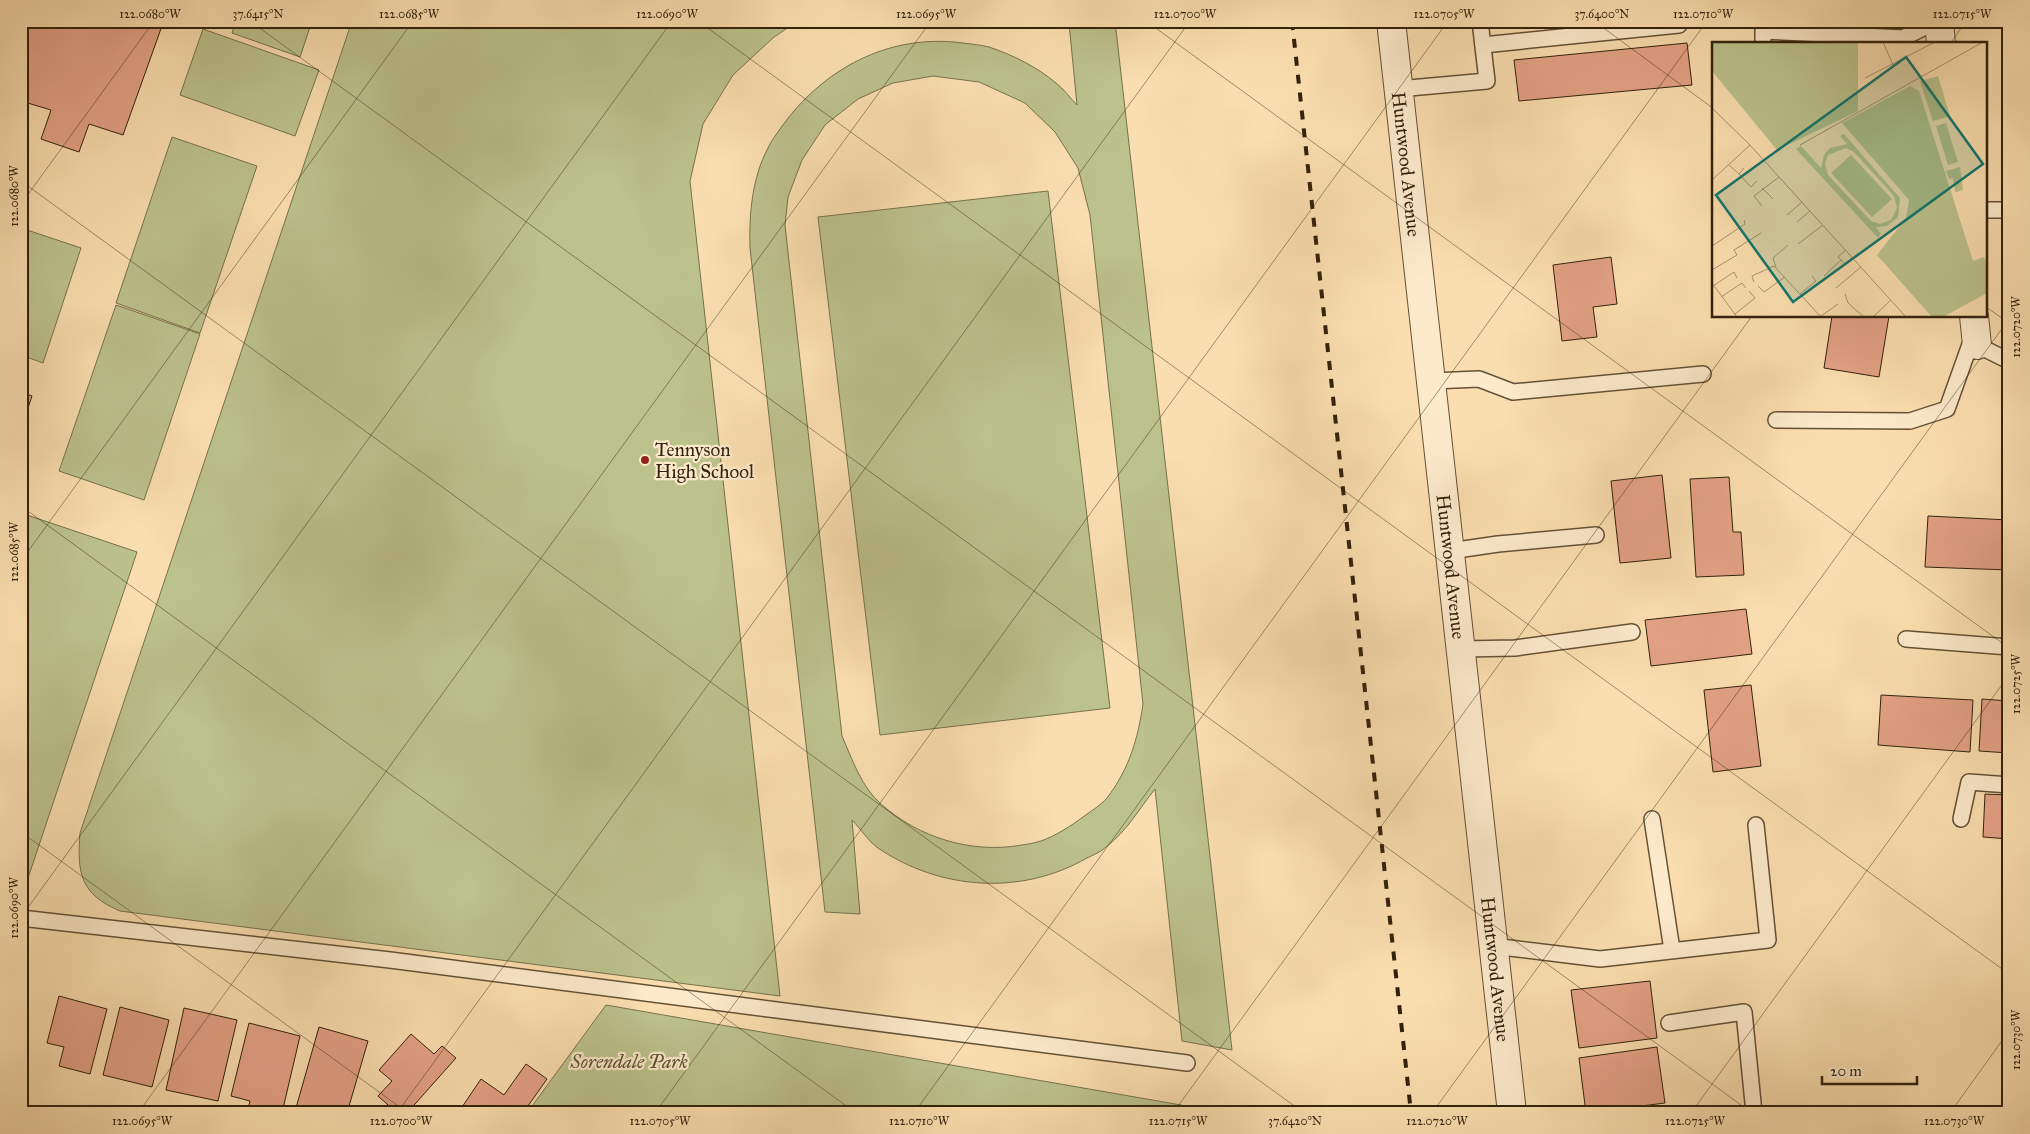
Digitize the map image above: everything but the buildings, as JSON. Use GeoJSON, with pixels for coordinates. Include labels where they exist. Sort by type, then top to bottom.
{"type":"FeatureCollection","features":[{"type":"Feature","properties":{"kind":"street","name":"Huntwood Avenue"},"geometry":{"type":"LineString","coordinates":[[1391,21],[1512,1113]]}},
{"type":"Feature","properties":{"kind":"street"},"geometry":{"type":"LineString","coordinates":[[1938,21],[1941,42]]}},
{"type":"Feature","properties":{"kind":"lane"},"geometry":{"type":"LineString","coordinates":[[1398,89],[1487,81],[1480,21]]}},
{"type":"Feature","properties":{"kind":"lane"},"geometry":{"type":"LineString","coordinates":[[1763,42],[1763,31],[1903,38],[1938,21]]}},
{"type":"Feature","properties":{"kind":"lane"},"geometry":{"type":"LineString","coordinates":[[1483,45],[1679,25]]}},
{"type":"Feature","properties":{"kind":"lane"},"geometry":{"type":"LineString","coordinates":[[1988,210],[2009,210]]}},
{"type":"Feature","properties":{"kind":"lane"},"geometry":{"type":"LineString","coordinates":[[1776,420],[1910,421],[1947,409],[1975,330],[2009,361]]}},
{"type":"Feature","properties":{"kind":"lane"},"geometry":{"type":"LineString","coordinates":[[1432,381],[1479,378],[1513,392],[1703,374]]}},
{"type":"Feature","properties":{"kind":"lane"},"geometry":{"type":"LineString","coordinates":[[1450,551],[1498,544],[1596,535]]}},
{"type":"Feature","properties":{"kind":"lane"},"geometry":{"type":"LineString","coordinates":[[1461,649],[1515,648],[1632,632]]}},
{"type":"Feature","properties":{"kind":"lane"},"geometry":{"type":"LineString","coordinates":[[1906,639],[2009,647]]}},
{"type":"Feature","properties":{"kind":"lane"},"geometry":{"type":"LineString","coordinates":[[1961,819],[1970,782],[2009,785]]}},
{"type":"Feature","properties":{"kind":"lane"},"geometry":{"type":"LineString","coordinates":[[1652,819],[1672,950]]}},
{"type":"Feature","properties":{"kind":"lane"},"geometry":{"type":"LineString","coordinates":[[1493,946],[1600,959],[1768,940],[1756,825]]}},
{"type":"Feature","properties":{"kind":"lane"},"geometry":{"type":"LineString","coordinates":[[21,918],[390,960],[1187,1063]]}},
{"type":"Feature","properties":{"kind":"lane"},"geometry":{"type":"LineString","coordinates":[[1669,1022],[1744,1012],[1754,1113]]}},
{"type":"Feature","properties":{"kind":"green space"},"geometry":{"type":"Polygon","coordinates":[[[236,21],[312,21],[300,57],[232,33],[236,21]]]}},
{"type":"Feature","properties":{"kind":"green space"},"geometry":{"type":"Polygon","coordinates":[[[352,21],[798,21],[774,37],[733,75],[703,124],[690,181],[780,996],[120,911],[96,897],[84,881],[79,860],[80,833],[352,21]]]}},
{"type":"Feature","properties":{"kind":"green space"},"geometry":{"type":"Polygon","coordinates":[[[1115,21],[1232,1050],[1182,1041],[1155,789],[1127,827],[1102,850],[1062,870],[1008,883],[954,880],[928,873],[902,862],[878,848],[852,820],[860,914],[825,912],[750,248],[751,209],[758,172],[769,145],[775,136],[797,108],[816,89],[837,73],[860,60],[884,50],[909,44],[936,41],[986,46],[998,50],[1041,72],[1059,85],[1077,105],[1069,23],[1115,21]],[[933,76],[893,83],[858,99],[825,125],[802,160],[788,197],[785,225],[842,736],[858,773],[868,790],[896,816],[912,826],[947,841],[965,845],[1003,847],[1041,841],[1073,824],[1105,801],[1127,765],[1135,741],[1143,704],[1090,215],[1078,168],[1055,132],[1025,103],[979,82],[933,76]]]}},
{"type":"Feature","properties":{"kind":"green space"},"geometry":{"type":"Polygon","coordinates":[[[203,29],[319,70],[295,136],[180,95],[203,29]]]}},
{"type":"Feature","properties":{"kind":"green space"},"geometry":{"type":"Polygon","coordinates":[[[172,137],[257,166],[200,333],[116,303],[172,137]]]}},
{"type":"Feature","properties":{"kind":"green space"},"geometry":{"type":"Polygon","coordinates":[[[1048,191],[1110,708],[880,735],[818,217],[1048,191]]]}},
{"type":"Feature","properties":{"kind":"green space"},"geometry":{"type":"Polygon","coordinates":[[[21,228],[81,248],[43,363],[21,355],[21,228]]]}},
{"type":"Feature","properties":{"kind":"green space"},"geometry":{"type":"Polygon","coordinates":[[[116,305],[200,334],[144,500],[59,471],[116,305]]]}},
{"type":"Feature","properties":{"kind":"green space"},"geometry":{"type":"Polygon","coordinates":[[[21,513],[137,552],[23,893],[21,892],[21,513]]]}},
{"type":"Feature","properties":{"kind":"green space","name":"Sorendale Park"},"geometry":{"type":"Polygon","coordinates":[[[606,1005],[1227,1113],[527,1113],[606,1005]]]}},
{"type":"Feature","properties":{"kind":"railway"},"geometry":{"type":"LineString","coordinates":[[1292,21],[1411,1113]]}},
{"type":"Feature","properties":{"kind":"place","name":"Tennyson High School"},"geometry":{"type":"Point","coordinates":[645,460]}}]}
